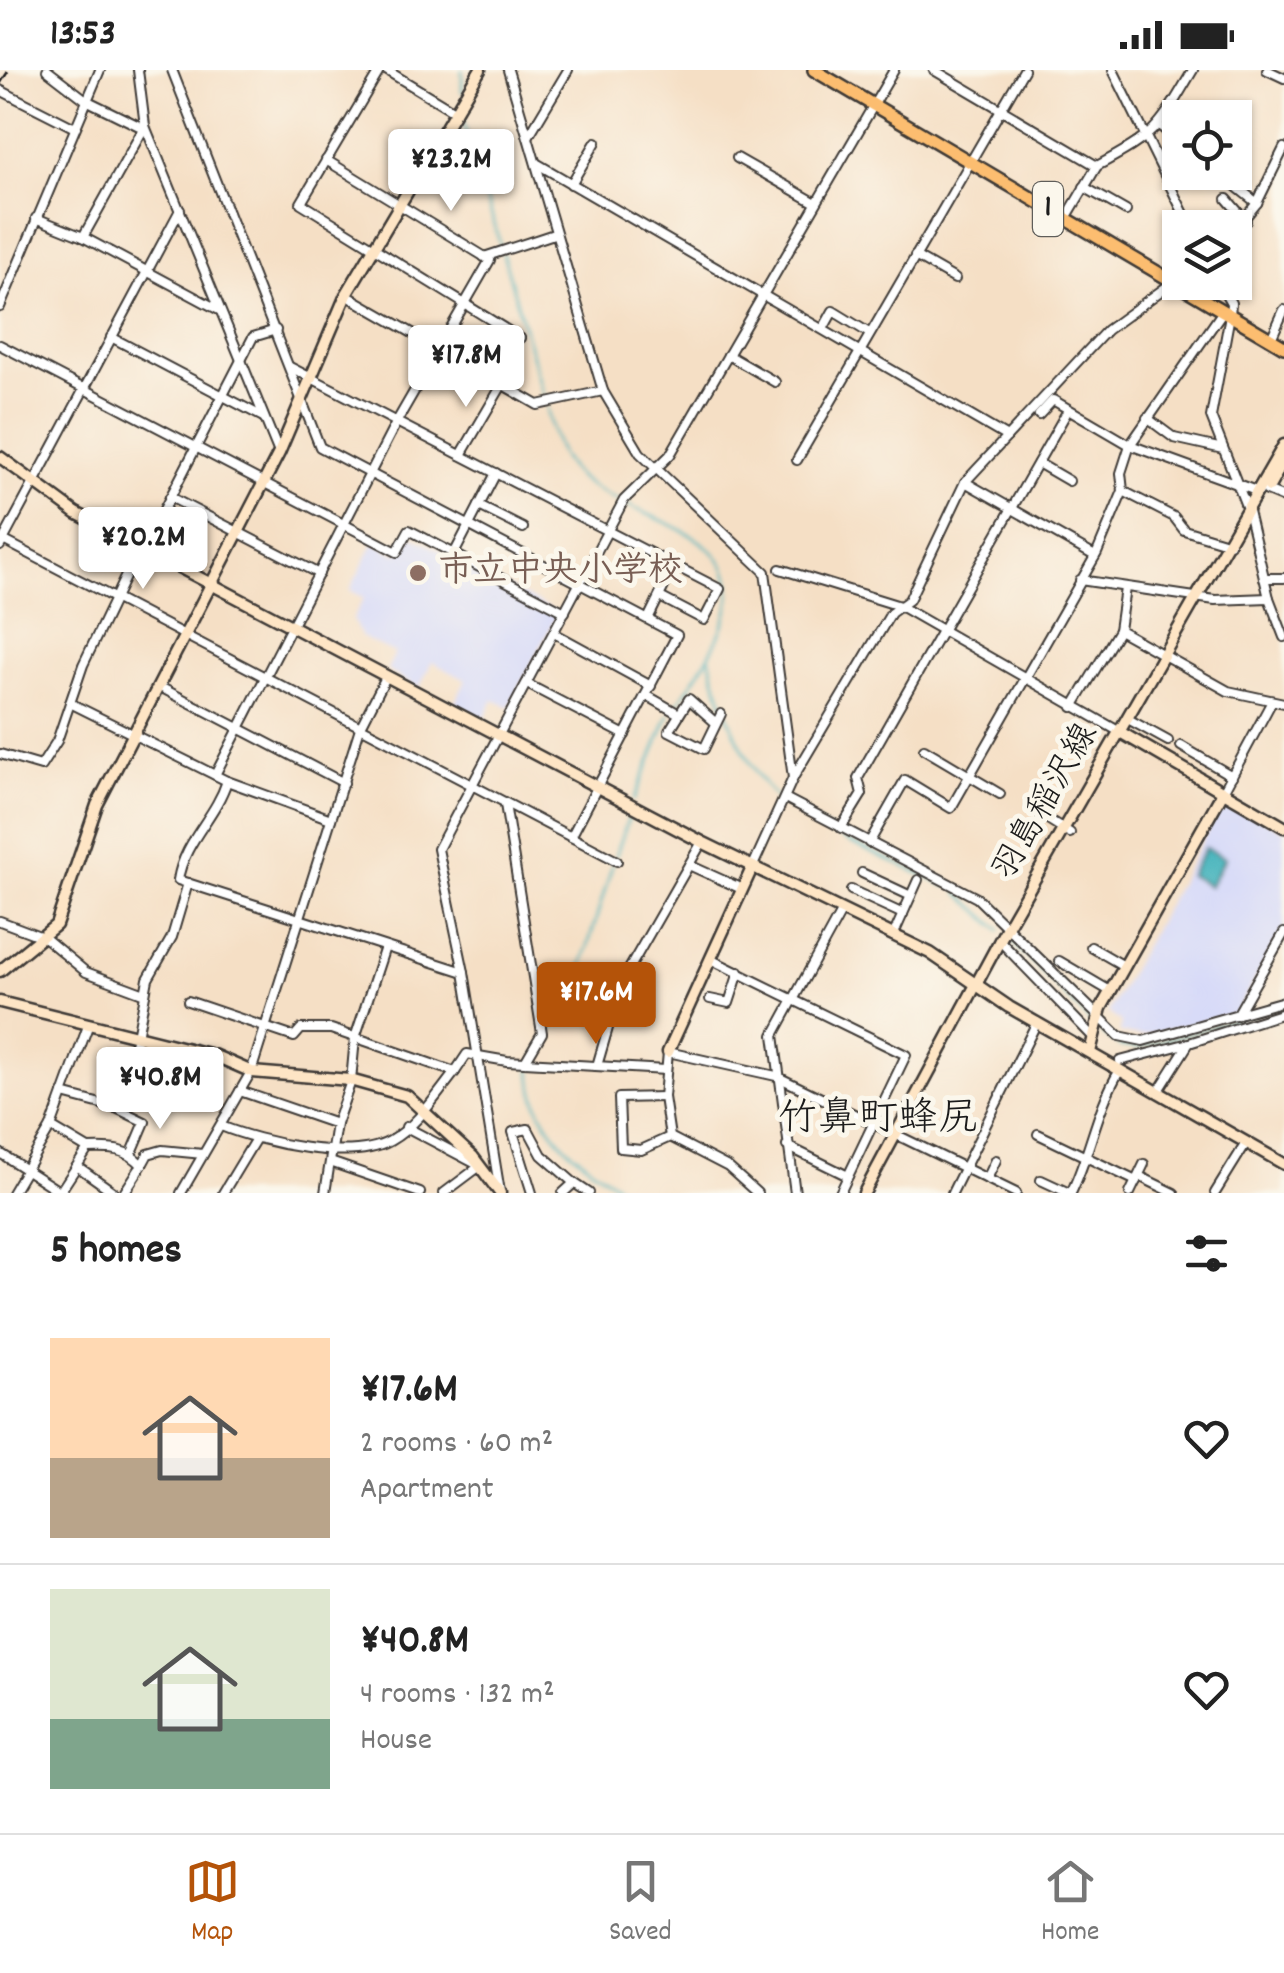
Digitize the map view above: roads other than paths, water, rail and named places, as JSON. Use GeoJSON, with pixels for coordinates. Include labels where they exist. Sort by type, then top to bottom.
{"type":"FeatureCollection","features":[{"type":"Feature","properties":{"kind":"main road","name":"1"},"geometry":{"type":"LineString","coordinates":[[814,70],[1066,220],[1162,271]]}},
{"type":"Feature","properties":{"kind":"main road","name":"1"},"geometry":{"type":"LineString","coordinates":[[1207,300],[1284,347]]}},
{"type":"Feature","properties":{"kind":"street"},"geometry":{"type":"LineString","coordinates":[[47,70],[86,100],[143,126]]}},
{"type":"Feature","properties":{"kind":"street"},"geometry":{"type":"LineString","coordinates":[[0,307],[100,70]]}},
{"type":"Feature","properties":{"kind":"street"},"geometry":{"type":"LineString","coordinates":[[138,70],[143,126],[278,453]]}},
{"type":"Feature","properties":{"kind":"street"},"geometry":{"type":"LineString","coordinates":[[172,70],[320,447],[677,634],[571,837]]}},
{"type":"Feature","properties":{"kind":"street"},"geometry":{"type":"LineString","coordinates":[[454,110],[383,70],[300,203],[520,338]]}},
{"type":"Feature","properties":{"kind":"street"},"geometry":{"type":"LineString","coordinates":[[0,971],[45,938],[64,906],[97,804],[264,482],[303,401],[346,295],[480,70]]}},
{"type":"Feature","properties":{"kind":"street"},"geometry":{"type":"LineString","coordinates":[[508,70],[603,391],[623,431],[765,572],[794,778]]}},
{"type":"Feature","properties":{"kind":"street"},"geometry":{"type":"LineString","coordinates":[[528,137],[568,70]]}},
{"type":"Feature","properties":{"kind":"street"},"geometry":{"type":"LineString","coordinates":[[500,1192],[464,972],[438,849],[624,500],[658,467],[894,70]]}},
{"type":"Feature","properties":{"kind":"street"},"geometry":{"type":"LineString","coordinates":[[934,70],[1096,166]]}},
{"type":"Feature","properties":{"kind":"street"},"geometry":{"type":"LineString","coordinates":[[796,460],[1024,70]]}},
{"type":"Feature","properties":{"kind":"street"},"geometry":{"type":"LineString","coordinates":[[1113,70],[1182,210]]}},
{"type":"Feature","properties":{"kind":"street"},"geometry":{"type":"LineString","coordinates":[[1066,220],[1096,166],[1147,139],[1160,126],[1193,70]]}},
{"type":"Feature","properties":{"kind":"street"},"geometry":{"type":"LineString","coordinates":[[1267,70],[1284,78]]}},
{"type":"Feature","properties":{"kind":"street"},"geometry":{"type":"LineString","coordinates":[[0,90],[73,127]]}},
{"type":"Feature","properties":{"kind":"street"},"geometry":{"type":"LineString","coordinates":[[83,236],[143,126]]}},
{"type":"Feature","properties":{"kind":"street"},"geometry":{"type":"LineString","coordinates":[[571,184],[596,142]]}},
{"type":"Feature","properties":{"kind":"street"},"geometry":{"type":"LineString","coordinates":[[1252,210],[1284,148]]}},
{"type":"Feature","properties":{"kind":"street"},"geometry":{"type":"LineString","coordinates":[[736,158],[816,203]]}},
{"type":"Feature","properties":{"kind":"street"},"geometry":{"type":"LineString","coordinates":[[215,776],[398,421],[490,260],[488,254],[326,160]]}},
{"type":"Feature","properties":{"kind":"street"},"geometry":{"type":"LineString","coordinates":[[536,163],[1007,437]]}},
{"type":"Feature","properties":{"kind":"street"},"geometry":{"type":"LineString","coordinates":[[1084,187],[1126,211]]}},
{"type":"Feature","properties":{"kind":"street"},"geometry":{"type":"LineString","coordinates":[[1240,190],[1256,203]]}},
{"type":"Feature","properties":{"kind":"street"},"geometry":{"type":"LineString","coordinates":[[1227,199],[1236,210]]}},
{"type":"Feature","properties":{"kind":"street"},"geometry":{"type":"LineString","coordinates":[[180,210],[2,543],[616,860]]}},
{"type":"Feature","properties":{"kind":"street"},"geometry":{"type":"LineString","coordinates":[[36,218],[83,236],[220,310]]}},
{"type":"Feature","properties":{"kind":"street"},"geometry":{"type":"LineString","coordinates":[[488,254],[554,234]]}},
{"type":"Feature","properties":{"kind":"street"},"geometry":{"type":"LineString","coordinates":[[916,256],[955,279]]}},
{"type":"Feature","properties":{"kind":"street"},"geometry":{"type":"LineString","coordinates":[[670,1137],[664,1098],[668,1052],[794,778],[891,613],[909,600],[964,482],[1107,330],[1162,290]]}},
{"type":"Feature","properties":{"kind":"street"},"geometry":{"type":"LineString","coordinates":[[346,295],[538,405],[603,391]]}},
{"type":"Feature","properties":{"kind":"street"},"geometry":{"type":"LineString","coordinates":[[868,843],[905,780],[951,808],[1095,556],[1123,491],[1121,474],[1130,445],[1226,313],[1228,300]]}},
{"type":"Feature","properties":{"kind":"street"},"geometry":{"type":"LineString","coordinates":[[1271,339],[1284,310]]}},
{"type":"Feature","properties":{"kind":"street"},"geometry":{"type":"LineString","coordinates":[[822,329],[834,311],[869,333]]}},
{"type":"Feature","properties":{"kind":"street"},"geometry":{"type":"LineString","coordinates":[[1226,313],[1210,409],[1249,516],[1269,598],[1284,638]]}},
{"type":"Feature","properties":{"kind":"street"},"geometry":{"type":"LineString","coordinates":[[0,754],[37,769],[57,741],[114,598],[240,361],[253,337],[276,330]]}},
{"type":"Feature","properties":{"kind":"street"},"geometry":{"type":"LineString","coordinates":[[112,338],[263,417]]}},
{"type":"Feature","properties":{"kind":"street"},"geometry":{"type":"LineString","coordinates":[[0,345],[397,552],[409,530],[565,612]]}},
{"type":"Feature","properties":{"kind":"street"},"geometry":{"type":"LineString","coordinates":[[728,355],[775,382]]}},
{"type":"Feature","properties":{"kind":"street"},"geometry":{"type":"LineString","coordinates":[[290,368],[720,590],[704,620],[660,597]]}},
{"type":"Feature","properties":{"kind":"street"},"geometry":{"type":"LineString","coordinates":[[461,454],[502,385]]}},
{"type":"Feature","properties":{"kind":"street"},"geometry":{"type":"LineString","coordinates":[[1039,415],[1053,400],[1130,445],[1284,498]]}},
{"type":"Feature","properties":{"kind":"street"},"geometry":{"type":"LineString","coordinates":[[842,828],[862,794],[858,778],[1068,410]]}},
{"type":"Feature","properties":{"kind":"street"},"geometry":{"type":"LineString","coordinates":[[1148,418],[1174,438],[1223,449]]}},
{"type":"Feature","properties":{"kind":"street","name":"羽島稲沢線"},"geometry":{"type":"LineString","coordinates":[[1263,492],[1284,444]]}},
{"type":"Feature","properties":{"kind":"street"},"geometry":{"type":"LineString","coordinates":[[0,458],[76,512],[752,868],[894,936],[1284,1164]]}},
{"type":"Feature","properties":{"kind":"street","name":"羽島稲沢線"},"geometry":{"type":"LineString","coordinates":[[867,1193],[1006,936],[1284,460]]}},
{"type":"Feature","properties":{"kind":"street"},"geometry":{"type":"LineString","coordinates":[[1038,463],[1069,481]]}},
{"type":"Feature","properties":{"kind":"street"},"geometry":{"type":"LineString","coordinates":[[454,554],[496,472]]}},
{"type":"Feature","properties":{"kind":"street"},"geometry":{"type":"LineString","coordinates":[[964,482],[1095,556]]}},
{"type":"Feature","properties":{"kind":"street"},"geometry":{"type":"LineString","coordinates":[[1123,491],[1174,517],[1184,530],[1230,544]]}},
{"type":"Feature","properties":{"kind":"street"},"geometry":{"type":"LineString","coordinates":[[170,497],[318,574]]}},
{"type":"Feature","properties":{"kind":"street"},"geometry":{"type":"LineString","coordinates":[[479,506],[523,528]]}},
{"type":"Feature","properties":{"kind":"street","name":"羽島稲沢線"},"geometry":{"type":"LineString","coordinates":[[1203,597],[1249,516]]}},
{"type":"Feature","properties":{"kind":"street"},"geometry":{"type":"LineString","coordinates":[[648,619],[674,566]]}},
{"type":"Feature","properties":{"kind":"street"},"geometry":{"type":"LineString","coordinates":[[780,569],[900,606],[1283,825]]}},
{"type":"Feature","properties":{"kind":"street"},"geometry":{"type":"LineString","coordinates":[[1264,578],[1284,578]]}},
{"type":"Feature","properties":{"kind":"street"},"geometry":{"type":"LineString","coordinates":[[1080,580],[1203,597],[1269,598]]}},
{"type":"Feature","properties":{"kind":"street"},"geometry":{"type":"LineString","coordinates":[[1073,707],[1119,630],[1124,588]]}},
{"type":"Feature","properties":{"kind":"street"},"geometry":{"type":"LineString","coordinates":[[1119,630],[1228,692],[1284,703]]}},
{"type":"Feature","properties":{"kind":"street"},"geometry":{"type":"LineString","coordinates":[[554,633],[651,686]]}},
{"type":"Feature","properties":{"kind":"street"},"geometry":{"type":"LineString","coordinates":[[180,1193],[251,1072],[360,728],[386,677]]}},
{"type":"Feature","properties":{"kind":"street"},"geometry":{"type":"LineString","coordinates":[[527,684],[625,735]]}},
{"type":"Feature","properties":{"kind":"street"},"geometry":{"type":"LineString","coordinates":[[158,686],[344,784]]}},
{"type":"Feature","properties":{"kind":"street"},"geometry":{"type":"LineString","coordinates":[[646,696],[680,714]]}},
{"type":"Feature","properties":{"kind":"street"},"geometry":{"type":"LineString","coordinates":[[716,723],[689,699],[669,731],[704,749],[721,714]]}},
{"type":"Feature","properties":{"kind":"street"},"geometry":{"type":"LineString","coordinates":[[70,703],[228,782],[331,820]]}},
{"type":"Feature","properties":{"kind":"street"},"geometry":{"type":"LineString","coordinates":[[1090,1052],[1110,991],[1271,703]]}},
{"type":"Feature","properties":{"kind":"street"},"geometry":{"type":"LineString","coordinates":[[1131,720],[1168,741]]}},
{"type":"Feature","properties":{"kind":"street"},"geometry":{"type":"LineString","coordinates":[[1181,746],[1232,776]]}},
{"type":"Feature","properties":{"kind":"street"},"geometry":{"type":"LineString","coordinates":[[924,749],[1000,794]]}},
{"type":"Feature","properties":{"kind":"street"},"geometry":{"type":"LineString","coordinates":[[1182,768],[1192,752]]}},
{"type":"Feature","properties":{"kind":"street"},"geometry":{"type":"LineString","coordinates":[[228,782],[220,804],[181,860],[178,880],[464,972]]}},
{"type":"Feature","properties":{"kind":"street"},"geometry":{"type":"LineString","coordinates":[[784,801],[959,886],[1097,1029],[1143,1041],[1284,1001]]}},
{"type":"Feature","properties":{"kind":"street"},"geometry":{"type":"LineString","coordinates":[[505,804],[542,1033],[525,1062]]}},
{"type":"Feature","properties":{"kind":"street"},"geometry":{"type":"LineString","coordinates":[[1030,808],[1067,831]]}},
{"type":"Feature","properties":{"kind":"street"},"geometry":{"type":"LineString","coordinates":[[598,1066],[622,984],[702,842]]}},
{"type":"Feature","properties":{"kind":"street"},"geometry":{"type":"LineString","coordinates":[[689,865],[742,889]]}},
{"type":"Feature","properties":{"kind":"street"},"geometry":{"type":"LineString","coordinates":[[862,874],[911,896]]}},
{"type":"Feature","properties":{"kind":"street"},"geometry":{"type":"LineString","coordinates":[[894,936],[918,880]]}},
{"type":"Feature","properties":{"kind":"street"},"geometry":{"type":"LineString","coordinates":[[116,1108],[138,1038],[145,994],[180,914],[188,883]]}},
{"type":"Feature","properties":{"kind":"street"},"geometry":{"type":"LineString","coordinates":[[851,890],[903,914]]}},
{"type":"Feature","properties":{"kind":"street"},"geometry":{"type":"LineString","coordinates":[[795,1193],[776,1076],[776,1024],[841,912]]}},
{"type":"Feature","properties":{"kind":"street"},"geometry":{"type":"LineString","coordinates":[[0,920],[45,938],[86,972],[145,994]]}},
{"type":"Feature","properties":{"kind":"street"},"geometry":{"type":"LineString","coordinates":[[1237,1015],[1284,933]]}},
{"type":"Feature","properties":{"kind":"street"},"geometry":{"type":"LineString","coordinates":[[1006,936],[1097,1029]]}},
{"type":"Feature","properties":{"kind":"street"},"geometry":{"type":"LineString","coordinates":[[325,1193],[333,1164],[336,1124],[352,1081],[355,1040],[385,947]]}},
{"type":"Feature","properties":{"kind":"street"},"geometry":{"type":"LineString","coordinates":[[1092,947],[1124,966]]}},
{"type":"Feature","properties":{"kind":"street"},"geometry":{"type":"LineString","coordinates":[[710,959],[792,995],[906,1054],[840,1193]]}},
{"type":"Feature","properties":{"kind":"street"},"geometry":{"type":"LineString","coordinates":[[1059,961],[1110,991]]}},
{"type":"Feature","properties":{"kind":"street"},"geometry":{"type":"LineString","coordinates":[[710,999],[729,1002],[739,972]]}},
{"type":"Feature","properties":{"kind":"street"},"geometry":{"type":"LineString","coordinates":[[188,1001],[294,1037],[301,1030],[331,1030],[454,1072]]}},
{"type":"Feature","properties":{"kind":"street"},"geometry":{"type":"LineString","coordinates":[[0,1002],[213,1055],[251,1072],[352,1081],[407,1096],[426,1110],[500,1192]]}},
{"type":"Feature","properties":{"kind":"street"},"geometry":{"type":"LineString","coordinates":[[1041,1180],[1070,1193],[1088,1158],[1097,1111],[1120,1065],[1284,1013]]}},
{"type":"Feature","properties":{"kind":"street"},"geometry":{"type":"LineString","coordinates":[[952,1193],[1037,1022]]}},
{"type":"Feature","properties":{"kind":"street"},"geometry":{"type":"LineString","coordinates":[[12,1193],[51,1127],[88,1026]]}},
{"type":"Feature","properties":{"kind":"street"},"geometry":{"type":"LineString","coordinates":[[1158,1092],[1188,1043]]}},
{"type":"Feature","properties":{"kind":"street"},"geometry":{"type":"LineString","coordinates":[[668,1052],[776,1076],[1016,1193]]}},
{"type":"Feature","properties":{"kind":"street"},"geometry":{"type":"LineString","coordinates":[[221,1126],[255,1140],[333,1149],[390,1142],[426,1110],[467,1054],[525,1062],[666,1070]]}},
{"type":"Feature","properties":{"kind":"street"},"geometry":{"type":"LineString","coordinates":[[240,1091],[336,1124]]}},
{"type":"Feature","properties":{"kind":"street"},"geometry":{"type":"LineString","coordinates":[[63,1094],[116,1108],[144,1122],[131,1155]]}},
{"type":"Feature","properties":{"kind":"street"},"geometry":{"type":"LineString","coordinates":[[664,1098],[619,1098],[621,1148],[641,1150],[670,1137]]}},
{"type":"Feature","properties":{"kind":"street"},"geometry":{"type":"LineString","coordinates":[[51,1127],[88,1149],[114,1148],[131,1155],[142,1166]]}},
{"type":"Feature","properties":{"kind":"street"},"geometry":{"type":"LineString","coordinates":[[406,1127],[480,1166]]}},
{"type":"Feature","properties":{"kind":"street"},"geometry":{"type":"LineString","coordinates":[[532,1193],[513,1132],[528,1129],[542,1155],[589,1193]]}},
{"type":"Feature","properties":{"kind":"street"},"geometry":{"type":"LineString","coordinates":[[1038,1134],[1174,1193]]}},
{"type":"Feature","properties":{"kind":"street"},"geometry":{"type":"LineString","coordinates":[[670,1137],[728,1167],[757,1193]]}},
{"type":"Feature","properties":{"kind":"street"},"geometry":{"type":"LineString","coordinates":[[223,1193],[255,1140]]}},
{"type":"Feature","properties":{"kind":"street"},"geometry":{"type":"LineString","coordinates":[[1215,1193],[1246,1143]]}},
{"type":"Feature","properties":{"kind":"street"},"geometry":{"type":"LineString","coordinates":[[787,1146],[848,1176]]}},
{"type":"Feature","properties":{"kind":"street"},"geometry":{"type":"LineString","coordinates":[[0,1153],[61,1192],[88,1149]]}},
{"type":"Feature","properties":{"kind":"street"},"geometry":{"type":"LineString","coordinates":[[124,1193],[148,1154],[162,1150],[203,1154]]}},
{"type":"Feature","properties":{"kind":"street"},"geometry":{"type":"LineString","coordinates":[[987,1179],[996,1160]]}},
{"type":"Feature","properties":{"kind":"street"},"geometry":{"type":"LineString","coordinates":[[333,1164],[420,1193]]}},
{"type":"Feature","properties":{"kind":"street"},"geometry":{"type":"LineString","coordinates":[[1130,1193],[1144,1164]]}},
{"type":"Feature","properties":{"kind":"street"},"geometry":{"type":"LineString","coordinates":[[77,1166],[114,1193]]}},
{"type":"Feature","properties":{"kind":"street"},"geometry":{"type":"LineString","coordinates":[[444,1193],[480,1166]]}},
{"type":"Feature","properties":{"kind":"street"},"geometry":{"type":"LineString","coordinates":[[563,1193],[574,1183]]}},
{"type":"Feature","properties":{"kind":"water"},"geometry":{"type":"Polygon","coordinates":[[[1205,848],[1225,858],[1209,886],[1190,875],[1205,848]]]}},
{"type":"Feature","properties":{"kind":"waterway"},"geometry":{"type":"LineString","coordinates":[[462,70],[462,92]]}},
{"type":"Feature","properties":{"kind":"waterway"},"geometry":{"type":"LineString","coordinates":[[463,105],[464,124],[501,247]]}},
{"type":"Feature","properties":{"kind":"waterway"},"geometry":{"type":"LineString","coordinates":[[503,254],[545,401]]}},
{"type":"Feature","properties":{"kind":"waterway"},"geometry":{"type":"LineString","coordinates":[[547,408],[558,448],[575,473],[603,493],[705,544],[726,571],[730,590],[720,632],[676,706]]}},
{"type":"Feature","properties":{"kind":"waterway"},"geometry":{"type":"LineString","coordinates":[[709,656],[735,733],[754,769],[778,800]]}},
{"type":"Feature","properties":{"kind":"waterway"},"geometry":{"type":"LineString","coordinates":[[634,800],[669,715]]}},
{"type":"Feature","properties":{"kind":"waterway"},"geometry":{"type":"LineString","coordinates":[[785,804],[847,841],[947,886]]}},
{"type":"Feature","properties":{"kind":"waterway"},"geometry":{"type":"LineString","coordinates":[[616,855],[631,811]]}},
{"type":"Feature","properties":{"kind":"waterway"},"geometry":{"type":"LineString","coordinates":[[535,1059],[574,992],[613,863]]}},
{"type":"Feature","properties":{"kind":"waterway"},"geometry":{"type":"LineString","coordinates":[[958,892],[1000,930]]}},
{"type":"Feature","properties":{"kind":"waterway"},"geometry":{"type":"LineString","coordinates":[[1006,936],[1092,1023]]}},
{"type":"Feature","properties":{"kind":"waterway"},"geometry":{"type":"LineString","coordinates":[[1101,1032],[1120,1046],[1138,1048],[1284,1006]]}},
{"type":"Feature","properties":{"kind":"waterway"},"geometry":{"type":"LineString","coordinates":[[531,1069],[540,1111],[550,1128],[577,1156],[628,1193]]}},
{"type":"Feature","properties":{"kind":"railway"},"geometry":{"type":"LineString","coordinates":[[0,84],[9,70]]}},
{"type":"Feature","properties":{"kind":"place","name":"市立中央小学校"},"geometry":{"type":"Point","coordinates":[418,573]}},
{"type":"Feature","properties":{"kind":"district","name":"竹鼻町蜂尻"},"geometry":{"type":"Point","coordinates":[878,1121]}}]}
